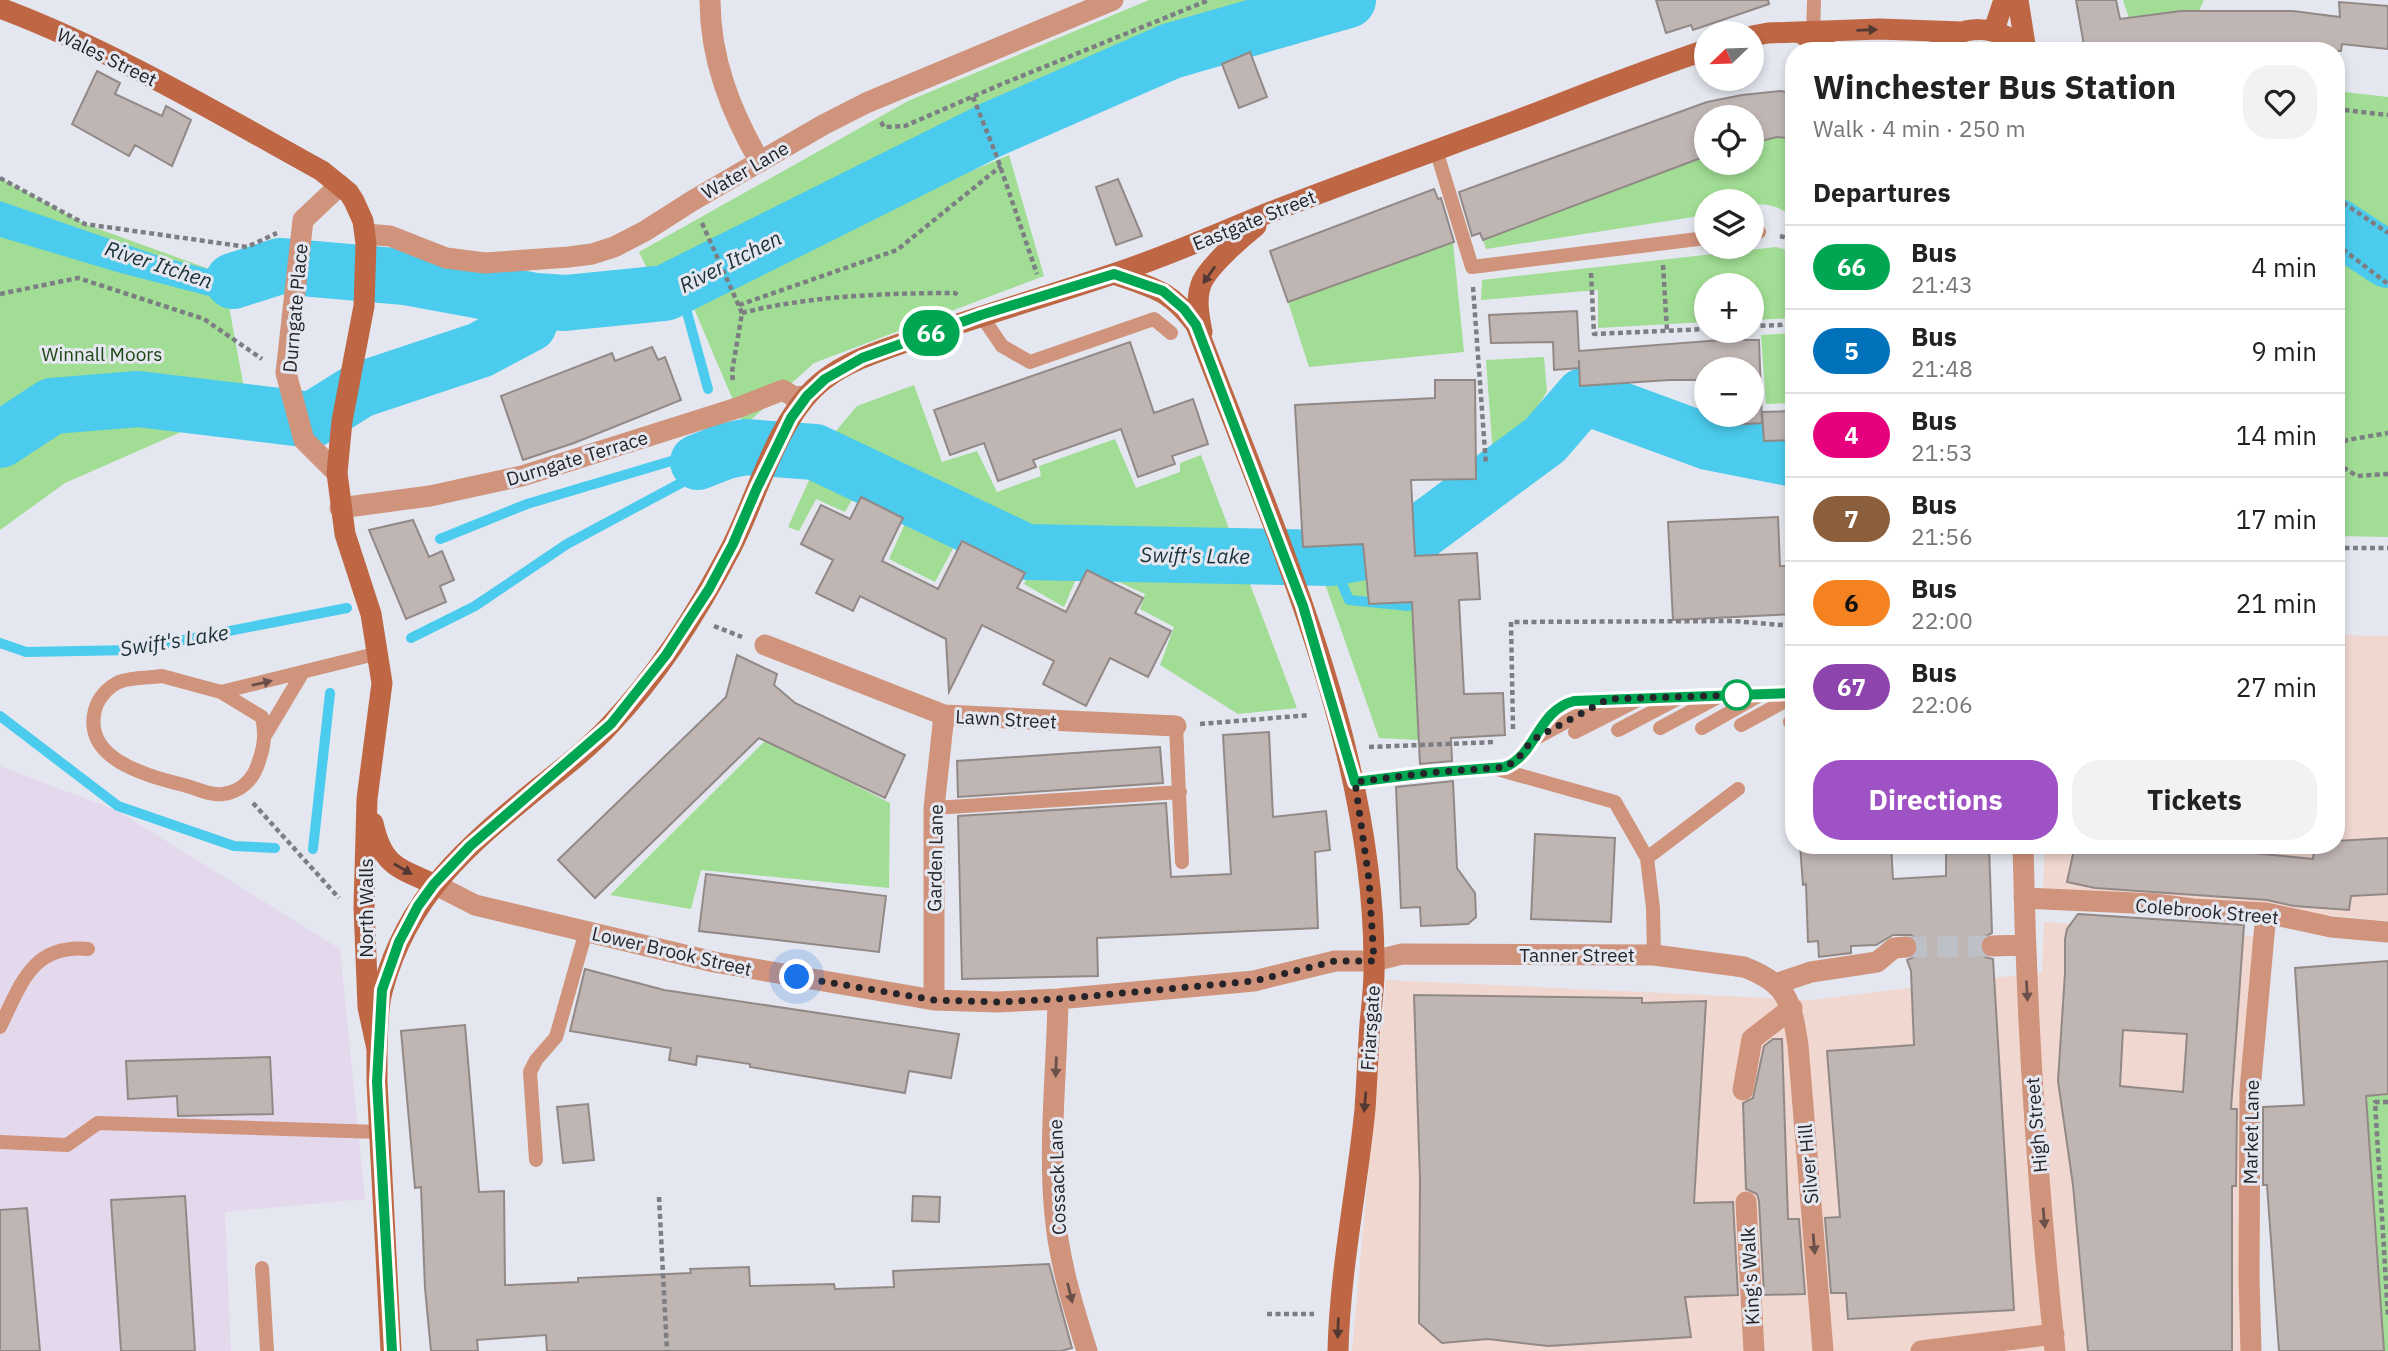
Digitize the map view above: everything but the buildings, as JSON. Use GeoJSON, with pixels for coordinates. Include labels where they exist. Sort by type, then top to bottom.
{"type":"FeatureCollection","features":[{"type":"Feature","properties":{"kind":"main road"},"geometry":{"type":"LineString","coordinates":[[1994,30],[2004,0]]}},
{"type":"Feature","properties":{"kind":"main road"},"geometry":{"type":"LineString","coordinates":[[2018,0],[2024,42]]}},
{"type":"Feature","properties":{"kind":"main road","name":"Wales Street"},"geometry":{"type":"LineString","coordinates":[[0,8],[109,57],[322,170],[340,185]]}},
{"type":"Feature","properties":{"kind":"main road"},"geometry":{"type":"LineString","coordinates":[[1764,34],[1879,29],[1962,32],[1977,29],[1994,30],[2016,42]]}},
{"type":"Feature","properties":{"kind":"main road"},"geometry":{"type":"LineString","coordinates":[[1806,32],[1819,42]]}},
{"type":"Feature","properties":{"kind":"main road"},"geometry":{"type":"LineString","coordinates":[[1943,42],[1962,32]]}},
{"type":"Feature","properties":{"kind":"main road","name":"Eastgate Street"},"geometry":{"type":"LineString","coordinates":[[377,1049],[382,990],[399,942],[418,906],[434,884],[470,846],[611,724],[666,655],[733,544],[785,430],[807,396],[825,379],[862,358],[973,308],[1114,274],[1694,54]]}},
{"type":"Feature","properties":{"kind":"main road"},"geometry":{"type":"LineString","coordinates":[[340,185],[354,201],[366,239],[364,306],[342,421],[337,473],[340,508]]}},
{"type":"Feature","properties":{"kind":"main road","name":"Friarsgate"},"geometry":{"type":"LineString","coordinates":[[1206,351],[1198,307],[1202,282],[1235,243],[1275,211]]}},
{"type":"Feature","properties":{"kind":"main road","name":"Friarsgate"},"geometry":{"type":"LineString","coordinates":[[1114,274],[1163,291],[1184,309],[1196,325],[1303,606],[1355,782],[1369,880],[1374,961],[1364,1110],[1340,1292],[1338,1351]]}},
{"type":"Feature","properties":{"kind":"main road","name":"North Walls"},"geometry":{"type":"LineString","coordinates":[[340,508],[345,534],[371,614],[382,683],[367,799],[364,907],[368,1007],[377,1049],[391,1351]]}},
{"type":"Feature","properties":{"kind":"main road","name":"North Walls"},"geometry":{"type":"LineString","coordinates":[[367,799],[377,845],[387,859],[406,872],[434,884]]}},
{"type":"Feature","properties":{"kind":"street"},"geometry":{"type":"LineString","coordinates":[[710,0],[710,26],[716,60],[744,135],[760,162]]}},
{"type":"Feature","properties":{"kind":"street","name":"Water Lane"},"geometry":{"type":"LineString","coordinates":[[366,239],[390,236],[433,254],[473,262],[592,254],[614,247],[822,125],[866,103],[1113,0]]}},
{"type":"Feature","properties":{"kind":"street","name":"Durngate Place"},"geometry":{"type":"LineString","coordinates":[[337,473],[304,440],[286,373],[303,220],[340,185]]}},
{"type":"Feature","properties":{"kind":"street","name":"Durngate Terrace"},"geometry":{"type":"LineString","coordinates":[[340,508],[430,496],[522,476],[737,408],[783,390],[794,397],[807,396]]}},
{"type":"Feature","properties":{"kind":"street","name":"Lawn Street"},"geometry":{"type":"LineString","coordinates":[[765,645],[944,715],[1176,726]]}},
{"type":"Feature","properties":{"kind":"street","name":"Garden Lane"},"geometry":{"type":"LineString","coordinates":[[934,1000],[934,808],[944,715]]}},
{"type":"Feature","properties":{"kind":"street","name":"High Street"},"geometry":{"type":"LineString","coordinates":[[2024,854],[2024,945],[2032,1083],[2054,1343]]}},
{"type":"Feature","properties":{"kind":"street","name":"Lower Brook Street"},"geometry":{"type":"LineString","coordinates":[[434,884],[475,905],[714,962],[934,1000],[998,1002],[1058,999],[1254,981],[1335,961],[1374,961]]}},
{"type":"Feature","properties":{"kind":"street","name":"Colebrook Street"},"geometry":{"type":"LineString","coordinates":[[2024,898],[2155,904],[2266,914],[2331,927],[2388,932]]}},
{"type":"Feature","properties":{"kind":"street","name":"Market Lane"},"geometry":{"type":"LineString","coordinates":[[2251,1351],[2250,1090],[2266,914]]}},
{"type":"Feature","properties":{"kind":"street"},"geometry":{"type":"LineString","coordinates":[[1992,946],[2024,945]]}},
{"type":"Feature","properties":{"kind":"street"},"geometry":{"type":"LineString","coordinates":[[1774,984],[1811,972],[1877,962],[1894,948],[1906,947]]}},
{"type":"Feature","properties":{"kind":"street","name":"Tanner Street"},"geometry":{"type":"LineString","coordinates":[[1374,961],[1402,954],[1654,955],[1744,967],[1774,984]]}},
{"type":"Feature","properties":{"kind":"street","name":"Silver Hill"},"geometry":{"type":"LineString","coordinates":[[1774,984],[1786,995],[1792,1008],[1798,1045],[1823,1351]]}},
{"type":"Feature","properties":{"kind":"street","name":"Cossack Lane"},"geometry":{"type":"LineString","coordinates":[[1058,999],[1053,1172],[1055,1216],[1064,1269],[1087,1351]]}},
{"type":"Feature","properties":{"kind":"street"},"geometry":{"type":"LineString","coordinates":[[1743,1090],[1752,1040],[1792,1008]]}},
{"type":"Feature","properties":{"kind":"street","name":"King's Walk"},"geometry":{"type":"LineString","coordinates":[[1746,1202],[1754,1351]]}},
{"type":"Feature","properties":{"kind":"street"},"geometry":{"type":"LineString","coordinates":[[1921,1351],[2054,1343]]}},
{"type":"Feature","properties":{"kind":"lane"},"geometry":{"type":"LineString","coordinates":[[1806,32],[1814,2]]}},
{"type":"Feature","properties":{"kind":"lane"},"geometry":{"type":"LineString","coordinates":[[1436,150],[1472,267],[1694,240]]}},
{"type":"Feature","properties":{"kind":"lane"},"geometry":{"type":"LineString","coordinates":[[973,308],[1002,346],[1030,362],[1154,319],[1171,333]]}},
{"type":"Feature","properties":{"kind":"lane"},"geometry":{"type":"LineString","coordinates":[[220,692],[379,653]]}},
{"type":"Feature","properties":{"kind":"lane"},"geometry":{"type":"LineString","coordinates":[[266,734],[262,718],[220,692],[162,676],[119,682],[98,699],[92,722],[97,742],[114,759],[133,769],[221,795],[241,789],[256,772],[266,734],[303,672]]}},
{"type":"Feature","properties":{"kind":"lane"},"geometry":{"type":"LineString","coordinates":[[1702,728],[1762,694]]}},
{"type":"Feature","properties":{"kind":"lane"},"geometry":{"type":"LineString","coordinates":[[1497,769],[1517,760],[1544,722],[1559,707],[1574,701],[1785,694]]}},
{"type":"Feature","properties":{"kind":"lane"},"geometry":{"type":"LineString","coordinates":[[1660,728],[1722,695]]}},
{"type":"Feature","properties":{"kind":"lane"},"geometry":{"type":"LineString","coordinates":[[1618,730],[1681,696]]}},
{"type":"Feature","properties":{"kind":"lane"},"geometry":{"type":"LineString","coordinates":[[1575,732],[1642,698]]}},
{"type":"Feature","properties":{"kind":"lane"},"geometry":{"type":"LineString","coordinates":[[1741,725],[1785,699]]}},
{"type":"Feature","properties":{"kind":"lane"},"geometry":{"type":"LineString","coordinates":[[1176,726],[1182,862]]}},
{"type":"Feature","properties":{"kind":"lane"},"geometry":{"type":"LineString","coordinates":[[1355,782],[1427,773],[1497,769],[1615,802],[1647,858],[1653,908],[1654,955]]}},
{"type":"Feature","properties":{"kind":"lane"},"geometry":{"type":"LineString","coordinates":[[1647,858],[1738,789]]}},
{"type":"Feature","properties":{"kind":"lane"},"geometry":{"type":"LineString","coordinates":[[934,808],[1180,792]]}},
{"type":"Feature","properties":{"kind":"lane"},"geometry":{"type":"LineString","coordinates":[[536,1160],[530,1072],[536,1060],[556,1037],[586,931]]}},
{"type":"Feature","properties":{"kind":"lane"},"geometry":{"type":"LineString","coordinates":[[0,1027],[24,977],[45,955],[68,947],[88,948]]}},
{"type":"Feature","properties":{"kind":"lane"},"geometry":{"type":"LineString","coordinates":[[0,1142],[67,1145],[98,1123],[379,1132]]}},
{"type":"Feature","properties":{"kind":"lane"},"geometry":{"type":"LineString","coordinates":[[262,1268],[267,1351]]}},
{"type":"Feature","properties":{"kind":"path"},"geometry":{"type":"LineString","coordinates":[[866,103],[884,127],[905,126],[1209,0]]}},
{"type":"Feature","properties":{"kind":"path"},"geometry":{"type":"LineString","coordinates":[[972,97],[1001,166],[1041,286]]}},
{"type":"Feature","properties":{"kind":"path"},"geometry":{"type":"LineString","coordinates":[[2345,110],[2388,115]]}},
{"type":"Feature","properties":{"kind":"path"},"geometry":{"type":"LineString","coordinates":[[739,306],[897,250],[1001,166]]}},
{"type":"Feature","properties":{"kind":"path"},"geometry":{"type":"LineString","coordinates":[[0,178],[85,224],[247,247]]}},
{"type":"Feature","properties":{"kind":"path"},"geometry":{"type":"LineString","coordinates":[[2345,204],[2388,233]]}},
{"type":"Feature","properties":{"kind":"path"},"geometry":{"type":"LineString","coordinates":[[1662,244],[1667,331]]}},
{"type":"Feature","properties":{"kind":"path"},"geometry":{"type":"LineString","coordinates":[[2345,251],[2388,284]]}},
{"type":"Feature","properties":{"kind":"path"},"geometry":{"type":"LineString","coordinates":[[716,253],[742,313],[732,372]]}},
{"type":"Feature","properties":{"kind":"path"},"geometry":{"type":"LineString","coordinates":[[1590,253],[1594,334],[1694,330]]}},
{"type":"Feature","properties":{"kind":"path"},"geometry":{"type":"LineString","coordinates":[[1472,267],[1486,464]]}},
{"type":"Feature","properties":{"kind":"path"},"geometry":{"type":"LineString","coordinates":[[0,294],[78,278],[204,319],[286,373]]}},
{"type":"Feature","properties":{"kind":"path"},"geometry":{"type":"LineString","coordinates":[[742,313],[773,305],[906,293],[955,293],[973,308]]}},
{"type":"Feature","properties":{"kind":"path"},"geometry":{"type":"LineString","coordinates":[[1764,326],[1785,324]]}},
{"type":"Feature","properties":{"kind":"path"},"geometry":{"type":"LineString","coordinates":[[2345,441],[2388,433]]}},
{"type":"Feature","properties":{"kind":"path"},"geometry":{"type":"LineString","coordinates":[[2345,469],[2357,476],[2388,474]]}},
{"type":"Feature","properties":{"kind":"path"},"geometry":{"type":"LineString","coordinates":[[2345,548],[2388,548]]}},
{"type":"Feature","properties":{"kind":"path"},"geometry":{"type":"LineString","coordinates":[[690,617],[765,645]]}},
{"type":"Feature","properties":{"kind":"path"},"geometry":{"type":"LineString","coordinates":[[1513,741],[1511,622],[1733,621],[1785,625]]}},
{"type":"Feature","properties":{"kind":"path"},"geometry":{"type":"LineString","coordinates":[[1176,726],[1335,712]]}},
{"type":"Feature","properties":{"kind":"path"},"geometry":{"type":"LineString","coordinates":[[1347,748],[1499,742]]}},
{"type":"Feature","properties":{"kind":"path"},"geometry":{"type":"LineString","coordinates":[[241,789],[339,899]]}},
{"type":"Feature","properties":{"kind":"path"},"geometry":{"type":"LineString","coordinates":[[2388,1102],[2375,1102],[2388,1316]]}},
{"type":"Feature","properties":{"kind":"path"},"geometry":{"type":"LineString","coordinates":[[659,1197],[667,1351]]}},
{"type":"Feature","properties":{"kind":"path"},"geometry":{"type":"LineString","coordinates":[[1267,1314],[1315,1314]]}},
{"type":"Feature","properties":{"kind":"shaded area"},"geometry":{"type":"Polygon","coordinates":[[[2345,635],[2388,636],[2388,921],[2043,889],[2045,854],[2345,854],[2345,635]]]}},
{"type":"Feature","properties":{"kind":"shaded area"},"geometry":{"type":"Polygon","coordinates":[[[0,766],[118,811],[340,949],[365,1199],[225,1212],[231,1351],[0,1351],[0,766]]]}},
{"type":"Feature","properties":{"kind":"shaded area"},"geometry":{"type":"Polygon","coordinates":[[[2044,922],[2254,936],[2253,1351],[1352,1351],[1386,980],[1811,1000],[2042,972],[2044,922]]]}},
{"type":"Feature","properties":{"kind":"green space"},"geometry":{"type":"Polygon","coordinates":[[[1149,0],[1266,0],[1189,25],[1004,103],[656,287],[639,252],[908,101],[1149,0]]]}},
{"type":"Feature","properties":{"kind":"green space"},"geometry":{"type":"Polygon","coordinates":[[[2123,0],[2204,0],[2199,11],[2129,18],[2123,0]]]}},
{"type":"Feature","properties":{"kind":"green space"},"geometry":{"type":"Polygon","coordinates":[[[2345,92],[2388,97],[2388,537],[2345,536],[2345,92]]]}},
{"type":"Feature","properties":{"kind":"green space"},"geometry":{"type":"Polygon","coordinates":[[[1785,138],[1785,212],[1764,204],[1764,189],[1694,189],[1694,217],[1486,249],[1483,240],[1694,161],[1694,175],[1764,175],[1764,140],[1785,138]]]}},
{"type":"Feature","properties":{"kind":"green space"},"geometry":{"type":"Polygon","coordinates":[[[1009,155],[1044,276],[814,363],[744,426],[687,292],[1009,155]]]}},
{"type":"Feature","properties":{"kind":"green space","name":"Winnall Moors"},"geometry":{"type":"Polygon","coordinates":[[[0,178],[85,224],[223,274],[244,388],[179,433],[65,483],[0,530],[0,178]]]}},
{"type":"Feature","properties":{"kind":"green space"},"geometry":{"type":"Polygon","coordinates":[[[1453,243],[1464,352],[1309,367],[1288,302],[1453,243]]]}},
{"type":"Feature","properties":{"kind":"green space"},"geometry":{"type":"Polygon","coordinates":[[[1764,248],[1785,250],[1785,318],[1764,319],[1764,273],[1694,273],[1694,323],[1598,328],[1598,290],[1481,300],[1482,280],[1694,256],[1694,259],[1764,259],[1764,248]]]}},
{"type":"Feature","properties":{"kind":"green space"},"geometry":{"type":"Polygon","coordinates":[[[1785,334],[1785,403],[1766,404],[1764,335],[1785,334]]]}},
{"type":"Feature","properties":{"kind":"green space"},"geometry":{"type":"Polygon","coordinates":[[[1544,357],[1547,391],[1525,430],[1493,455],[1486,360],[1544,357]]]}},
{"type":"Feature","properties":{"kind":"green space"},"geometry":{"type":"Polygon","coordinates":[[[914,385],[942,462],[977,451],[997,492],[1041,476],[1039,466],[1115,439],[1136,488],[1180,472],[1180,463],[1201,455],[1297,708],[1238,714],[1160,665],[1174,627],[1140,609],[1145,594],[1082,565],[1064,607],[1024,584],[1030,570],[958,539],[935,582],[889,559],[906,521],[857,491],[845,512],[816,499],[799,531],[788,527],[819,458],[831,437],[857,406],[914,385]]]}},
{"type":"Feature","properties":{"kind":"green space"},"geometry":{"type":"Polygon","coordinates":[[[1364,557],[1369,604],[1412,602],[1419,740],[1379,738],[1318,564],[1364,557]]]}},
{"type":"Feature","properties":{"kind":"green space"},"geometry":{"type":"Polygon","coordinates":[[[766,740],[890,803],[889,888],[701,870],[691,909],[610,895],[766,740]]]}},
{"type":"Feature","properties":{"kind":"green space"},"geometry":{"type":"Polygon","coordinates":[[[2388,1095],[2388,1351],[2382,1351],[2366,1096],[2388,1095]]]}},
{"type":"Feature","properties":{"kind":"water"},"geometry":{"type":"Polygon","coordinates":[[[0,201],[162,257],[239,277],[291,247],[288,287],[264,299],[228,301],[117,272],[0,237],[0,201]]]}},
{"type":"Feature","properties":{"kind":"waterway","name":"River Itchen"},"geometry":{"type":"LineString","coordinates":[[233,281],[280,266],[405,277],[536,301],[565,303],[665,293],[993,129],[1171,51],[1348,0]]}},
{"type":"Feature","properties":{"kind":"waterway","name":"Swift's Lake"},"geometry":{"type":"LineString","coordinates":[[2345,232],[2388,260]]}},
{"type":"Feature","properties":{"kind":"waterway"},"geometry":{"type":"LineString","coordinates":[[680,287],[708,389]]}},
{"type":"Feature","properties":{"kind":"waterway"},"geometry":{"type":"LineString","coordinates":[[0,440],[52,406],[138,399],[312,420],[360,390],[480,350],[529,324],[536,301]]}},
{"type":"Feature","properties":{"kind":"waterway","name":"Swift's Lake"},"geometry":{"type":"LineString","coordinates":[[698,462],[745,447],[815,452],[1026,552],[1331,558],[1403,545],[1545,440],[1583,396],[1708,442],[1785,457]]}},
{"type":"Feature","properties":{"kind":"waterway"},"geometry":{"type":"LineString","coordinates":[[723,439],[726,451]]}},
{"type":"Feature","properties":{"kind":"waterway","name":"Swift's Lake"},"geometry":{"type":"LineString","coordinates":[[440,539],[527,504],[678,459],[698,462]]}},
{"type":"Feature","properties":{"kind":"waterway"},"geometry":{"type":"LineString","coordinates":[[411,638],[475,606],[567,544],[681,483],[698,462]]}},
{"type":"Feature","properties":{"kind":"waterway"},"geometry":{"type":"LineString","coordinates":[[1331,558],[1349,600],[1409,606]]}},
{"type":"Feature","properties":{"kind":"waterway","name":"Swift's Lake"},"geometry":{"type":"LineString","coordinates":[[0,643],[26,652],[132,650],[347,608]]}},
{"type":"Feature","properties":{"kind":"waterway"},"geometry":{"type":"LineString","coordinates":[[313,849],[330,693]]}},
{"type":"Feature","properties":{"kind":"waterway"},"geometry":{"type":"LineString","coordinates":[[0,716],[118,806],[234,846],[275,848]]}},
{"type":"Feature","properties":{"kind":"tunnel"},"geometry":{"type":"LineString","coordinates":[[1906,947],[1992,946]]}},
{"type":"Feature","properties":{"kind":"bus line","name":"66"},"geometry":{"type":"LineString","coordinates":[[392,1351],[377,1082],[382,990],[399,942],[418,906],[434,884],[470,846],[576,757],[611,724],[638,691],[666,655],[709,589],[733,544],[791,418],[807,396],[825,379],[862,358],[981,315],[1114,274],[1163,291],[1184,309],[1196,325],[1303,606],[1355,782],[1505,767],[1523,754],[1549,716],[1559,707],[1574,701],[1785,693]]}},
{"type":"Feature","properties":{"kind":"route"},"geometry":{"type":"LineString","coordinates":[[797,977],[934,1000],[998,1002],[1254,981],[1335,961],[1374,961],[1369,880],[1355,782],[1505,767],[1517,760],[1532,740],[1608,699],[1737,695]]}}]}
